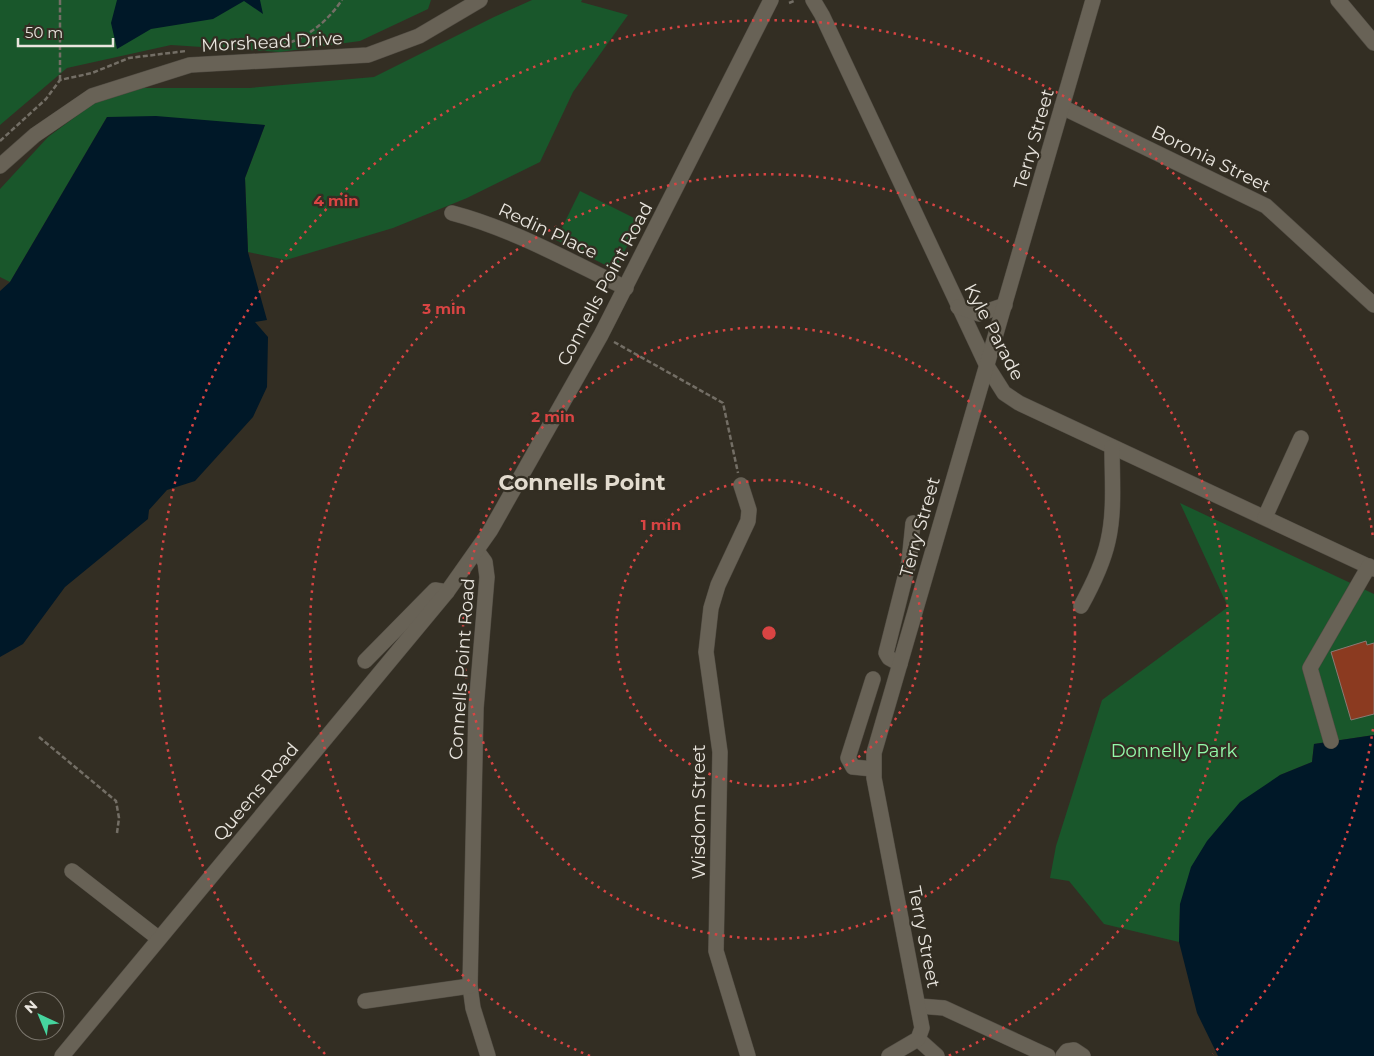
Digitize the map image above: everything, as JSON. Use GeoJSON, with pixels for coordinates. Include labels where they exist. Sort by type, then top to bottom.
{"type":"FeatureCollection","features":[{"type":"Feature","properties":{"kind":"street"},"geometry":{"type":"LineString","coordinates":[[463,5],[480,0]]}},
{"type":"Feature","properties":{"kind":"street","name":"Connells Point Road"},"geometry":{"type":"LineString","coordinates":[[488,1056],[473,1008],[470,986],[476,708],[487,577],[485,562],[477,551],[626,288],[771,0]]}},
{"type":"Feature","properties":{"kind":"street","name":"Kyle Parade"},"geometry":{"type":"LineString","coordinates":[[813,0],[822,15],[958,307],[987,366],[1004,393],[1011,399],[1371,568]]}},
{"type":"Feature","properties":{"kind":"street","name":"Terry Street"},"geometry":{"type":"LineString","coordinates":[[918,1039],[922,1028],[919,1006],[874,769],[874,753],[1093,0]]}},
{"type":"Feature","properties":{"kind":"street"},"geometry":{"type":"LineString","coordinates":[[1338,0],[1374,43]]}},
{"type":"Feature","properties":{"kind":"street","name":"Morshead Drive"},"geometry":{"type":"LineString","coordinates":[[0,166],[35,135],[92,96],[190,65],[368,55],[419,36],[463,5]]}},
{"type":"Feature","properties":{"kind":"street","name":"Boronia Street"},"geometry":{"type":"LineString","coordinates":[[1062,107],[1266,206],[1374,305]]}},
{"type":"Feature","properties":{"kind":"street","name":"Redin Place"},"geometry":{"type":"LineString","coordinates":[[452,213],[510,232],[626,288]]}},
{"type":"Feature","properties":{"kind":"street"},"geometry":{"type":"LineString","coordinates":[[958,307],[979,314],[1004,305]]}},
{"type":"Feature","properties":{"kind":"street"},"geometry":{"type":"LineString","coordinates":[[1265,517],[1301,438]]}},
{"type":"Feature","properties":{"kind":"street"},"geometry":{"type":"LineString","coordinates":[[1081,606],[1095,578],[1108,541],[1111,518],[1112,447]]}},
{"type":"Feature","properties":{"kind":"street","name":"Wisdom Street"},"geometry":{"type":"LineString","coordinates":[[741,485],[749,510],[748,521],[713,600],[706,652],[720,752],[716,951],[748,1056]]}},
{"type":"Feature","properties":{"kind":"street"},"geometry":{"type":"LineString","coordinates":[[900,664],[889,658],[886,653],[909,562],[913,522]]}},
{"type":"Feature","properties":{"kind":"street","name":"Queens Road"},"geometry":{"type":"LineString","coordinates":[[62,1056],[446,592],[477,551]]}},
{"type":"Feature","properties":{"kind":"street"},"geometry":{"type":"LineString","coordinates":[[1331,741],[1310,668],[1371,568]]}},
{"type":"Feature","properties":{"kind":"street"},"geometry":{"type":"LineString","coordinates":[[365,661],[432,593],[439,589],[446,592]]}},
{"type":"Feature","properties":{"kind":"street"},"geometry":{"type":"LineString","coordinates":[[873,680],[848,758],[853,767],[874,769]]}},
{"type":"Feature","properties":{"kind":"street"},"geometry":{"type":"LineString","coordinates":[[72,871],[158,938]]}},
{"type":"Feature","properties":{"kind":"street"},"geometry":{"type":"LineString","coordinates":[[365,1001],[470,986]]}},
{"type":"Feature","properties":{"kind":"street"},"geometry":{"type":"LineString","coordinates":[[919,1006],[944,1008],[1048,1056]]}},
{"type":"Feature","properties":{"kind":"street"},"geometry":{"type":"LineString","coordinates":[[890,1056],[918,1039],[936,1056]]}},
{"type":"Feature","properties":{"kind":"street"},"geometry":{"type":"LineString","coordinates":[[1064,1056],[1067,1052],[1074,1050],[1083,1056]]}},
{"type":"Feature","properties":{"kind":"path"},"geometry":{"type":"LineString","coordinates":[[60,0],[60,80]]}},
{"type":"Feature","properties":{"kind":"path"},"geometry":{"type":"LineString","coordinates":[[789,3],[794,1]]}},
{"type":"Feature","properties":{"kind":"path"},"geometry":{"type":"LineString","coordinates":[[614,342],[723,403],[741,485]]}},
{"type":"Feature","properties":{"kind":"path"},"geometry":{"type":"LineString","coordinates":[[39,737],[116,801],[119,818],[116,833]]}},
{"type":"Feature","properties":{"kind":"green space"},"geometry":{"type":"Polygon","coordinates":[[[0,0],[431,0],[428,9],[360,41],[280,52],[171,45],[67,68],[0,125],[0,0]]]}},
{"type":"Feature","properties":{"kind":"green space"},"geometry":{"type":"Polygon","coordinates":[[[532,0],[582,0],[581,2],[628,15],[573,92],[540,162],[467,198],[393,228],[286,260],[248,252],[245,178],[265,125],[107,117],[10,282],[0,277],[0,189],[48,137],[98,100],[138,88],[249,88],[374,77],[532,0]]]}},
{"type":"Feature","properties":{"kind":"green space"},"geometry":{"type":"Polygon","coordinates":[[[580,191],[640,221],[615,270],[556,240],[580,191]]]}},
{"type":"Feature","properties":{"kind":"green space","name":"Donnelly Park"},"geometry":{"type":"Polygon","coordinates":[[[1180,503],[1374,594],[1374,735],[1314,744],[1312,762],[1280,775],[1180,904],[1179,942],[1104,924],[1069,881],[1050,878],[1056,846],[1102,700],[1228,607],[1180,503]]]}},
{"type":"Feature","properties":{"kind":"water"},"geometry":{"type":"Polygon","coordinates":[[[117,0],[260,0],[263,14],[244,1],[213,19],[151,29],[117,49],[111,23],[117,0]]]}},
{"type":"Feature","properties":{"kind":"water"},"geometry":{"type":"Polygon","coordinates":[[[156,116],[265,125],[245,178],[248,252],[267,320],[255,322],[268,337],[267,387],[253,417],[195,481],[167,490],[149,510],[148,519],[65,587],[23,644],[0,657],[0,291],[10,282],[107,117],[156,116]]]}},
{"type":"Feature","properties":{"kind":"water"},"geometry":{"type":"Polygon","coordinates":[[[1374,735],[1374,1056],[1218,1056],[1197,1013],[1179,942],[1180,904],[1191,867],[1207,841],[1240,802],[1280,775],[1312,762],[1314,744],[1374,735]]]}},
{"type":"Feature","properties":{"kind":"building"},"geometry":{"type":"Polygon","coordinates":[[[1366,641],[1367,645],[1374,643],[1374,714],[1351,720],[1331,652],[1366,641]]]}},
{"type":"Feature","properties":{"kind":"district","name":"Connells Point"},"geometry":{"type":"Point","coordinates":[582,482]}}]}
